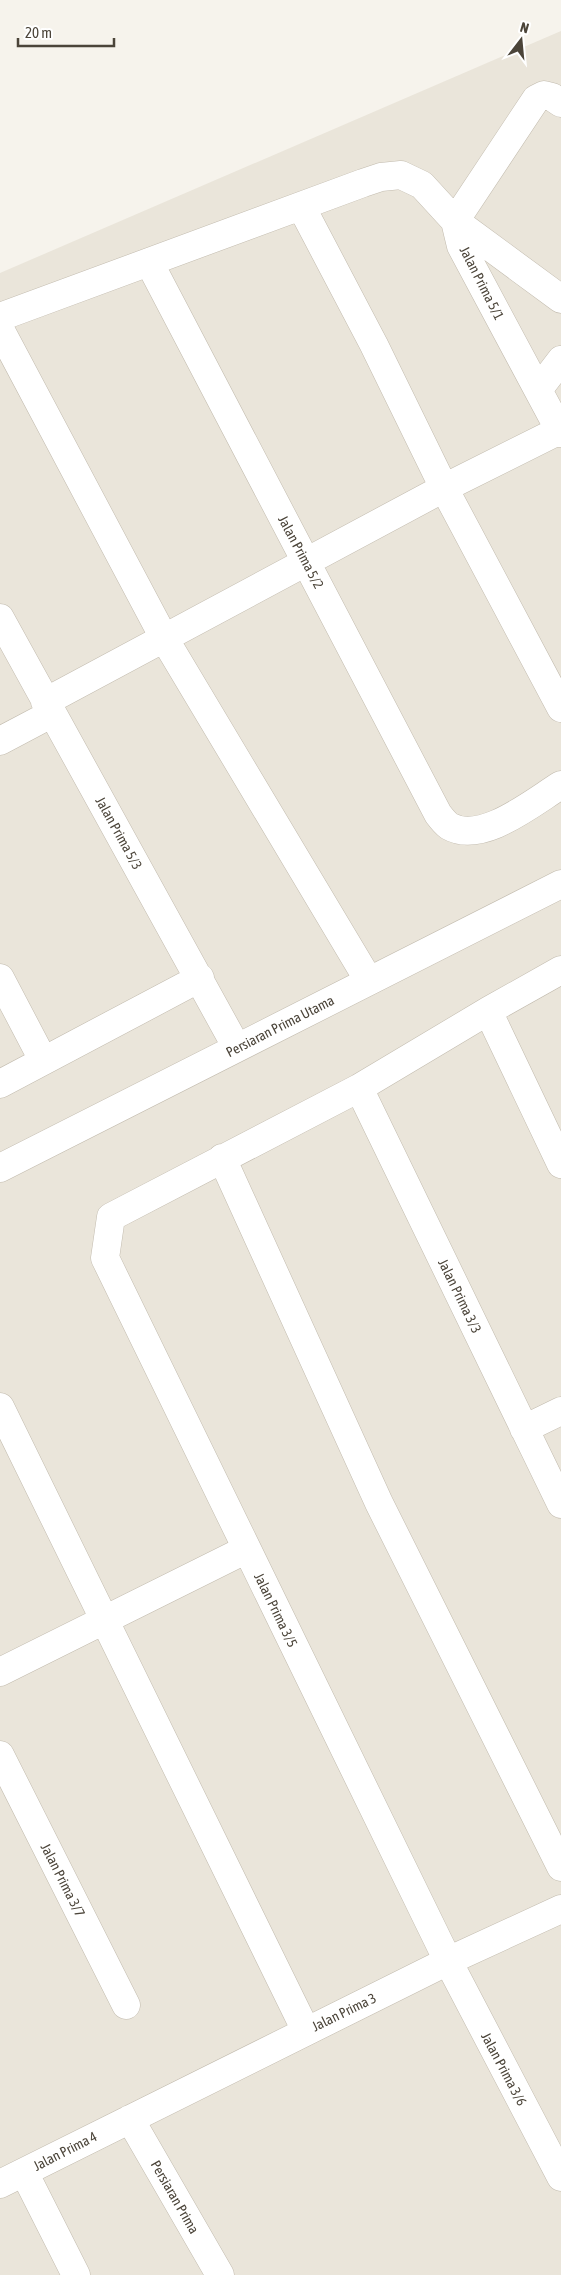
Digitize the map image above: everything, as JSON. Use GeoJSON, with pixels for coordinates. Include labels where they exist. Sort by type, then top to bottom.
{"type":"FeatureCollection","features":[{"type":"Feature","properties":{"kind":"street"},"geometry":{"type":"LineString","coordinates":[[0,317],[381,177],[401,176],[422,185],[454,221],[536,99],[544,95],[552,96],[561,103]]}},
{"type":"Feature","properties":{"kind":"street"},"geometry":{"type":"LineString","coordinates":[[301,206],[374,345],[444,488],[561,708]]}},
{"type":"Feature","properties":{"kind":"street","name":"Jalan Prima 5/1"},"geometry":{"type":"LineString","coordinates":[[454,221],[561,299]]}},
{"type":"Feature","properties":{"kind":"street","name":"Jalan Prima 5/1"},"geometry":{"type":"LineString","coordinates":[[454,221],[461,246],[560,431]]}},
{"type":"Feature","properties":{"kind":"street","name":"Jalan Prima 5/2"},"geometry":{"type":"LineString","coordinates":[[150,262],[438,814],[448,826],[464,830],[484,830],[561,785]]}},
{"type":"Feature","properties":{"kind":"street"},"geometry":{"type":"LineString","coordinates":[[0,329],[164,638],[369,981]]}},
{"type":"Feature","properties":{"kind":"street"},"geometry":{"type":"LineString","coordinates":[[538,390],[561,360]]}},
{"type":"Feature","properties":{"kind":"street"},"geometry":{"type":"LineString","coordinates":[[0,741],[48,708],[164,638],[444,488],[560,431]]}},
{"type":"Feature","properties":{"kind":"street","name":"Jalan Prima 5/3"},"geometry":{"type":"LineString","coordinates":[[0,618],[237,1048]]}},
{"type":"Feature","properties":{"kind":"street","name":"Persiaran Prima Utama"},"geometry":{"type":"LineString","coordinates":[[0,1168],[561,884]]}},
{"type":"Feature","properties":{"kind":"street"},"geometry":{"type":"LineString","coordinates":[[561,970],[359,1088],[222,1158],[379,1503],[561,1866]]}},
{"type":"Feature","properties":{"kind":"street"},"geometry":{"type":"LineString","coordinates":[[0,978],[43,1060]]}},
{"type":"Feature","properties":{"kind":"street"},"geometry":{"type":"LineString","coordinates":[[0,1084],[200,978]]}},
{"type":"Feature","properties":{"kind":"street"},"geometry":{"type":"LineString","coordinates":[[488,1011],[561,1164]]}},
{"type":"Feature","properties":{"kind":"street","name":"Jalan Prima 3/3"},"geometry":{"type":"LineString","coordinates":[[359,1088],[561,1504]]}},
{"type":"Feature","properties":{"kind":"street","name":"Jalan Prima 3/5"},"geometry":{"type":"LineString","coordinates":[[222,1158],[111,1217],[105,1258],[448,1961]]}},
{"type":"Feature","properties":{"kind":"street"},"geometry":{"type":"LineString","coordinates":[[0,1407],[306,2030]]}},
{"type":"Feature","properties":{"kind":"street"},"geometry":{"type":"LineString","coordinates":[[524,1429],[561,1411]]}},
{"type":"Feature","properties":{"kind":"street"},"geometry":{"type":"LineString","coordinates":[[0,1672],[247,1549]]}},
{"type":"Feature","properties":{"kind":"street","name":"Jalan Prima 3/7"},"geometry":{"type":"LineString","coordinates":[[0,1755],[126,2005]]}},
{"type":"Feature","properties":{"kind":"street","name":"Jalan Prima 3"},"geometry":{"type":"LineString","coordinates":[[130,2119],[306,2030],[561,1909]]}},
{"type":"Feature","properties":{"kind":"street","name":"Jalan Prima 3/6"},"geometry":{"type":"LineString","coordinates":[[448,1961],[561,2177]]}},
{"type":"Feature","properties":{"kind":"street","name":"Jalan Prima 4"},"geometry":{"type":"LineString","coordinates":[[12,2178],[130,2119]]}},
{"type":"Feature","properties":{"kind":"street","name":"Persiaran Prima"},"geometry":{"type":"LineString","coordinates":[[130,2119],[220,2275]]}},
{"type":"Feature","properties":{"kind":"street"},"geometry":{"type":"LineString","coordinates":[[12,2178],[76,2275]]}},
{"type":"Feature","properties":{"kind":"shaded area"},"geometry":{"type":"Polygon","coordinates":[[[561,31],[561,2275],[0,2275],[0,273],[561,31]]]}}]}
